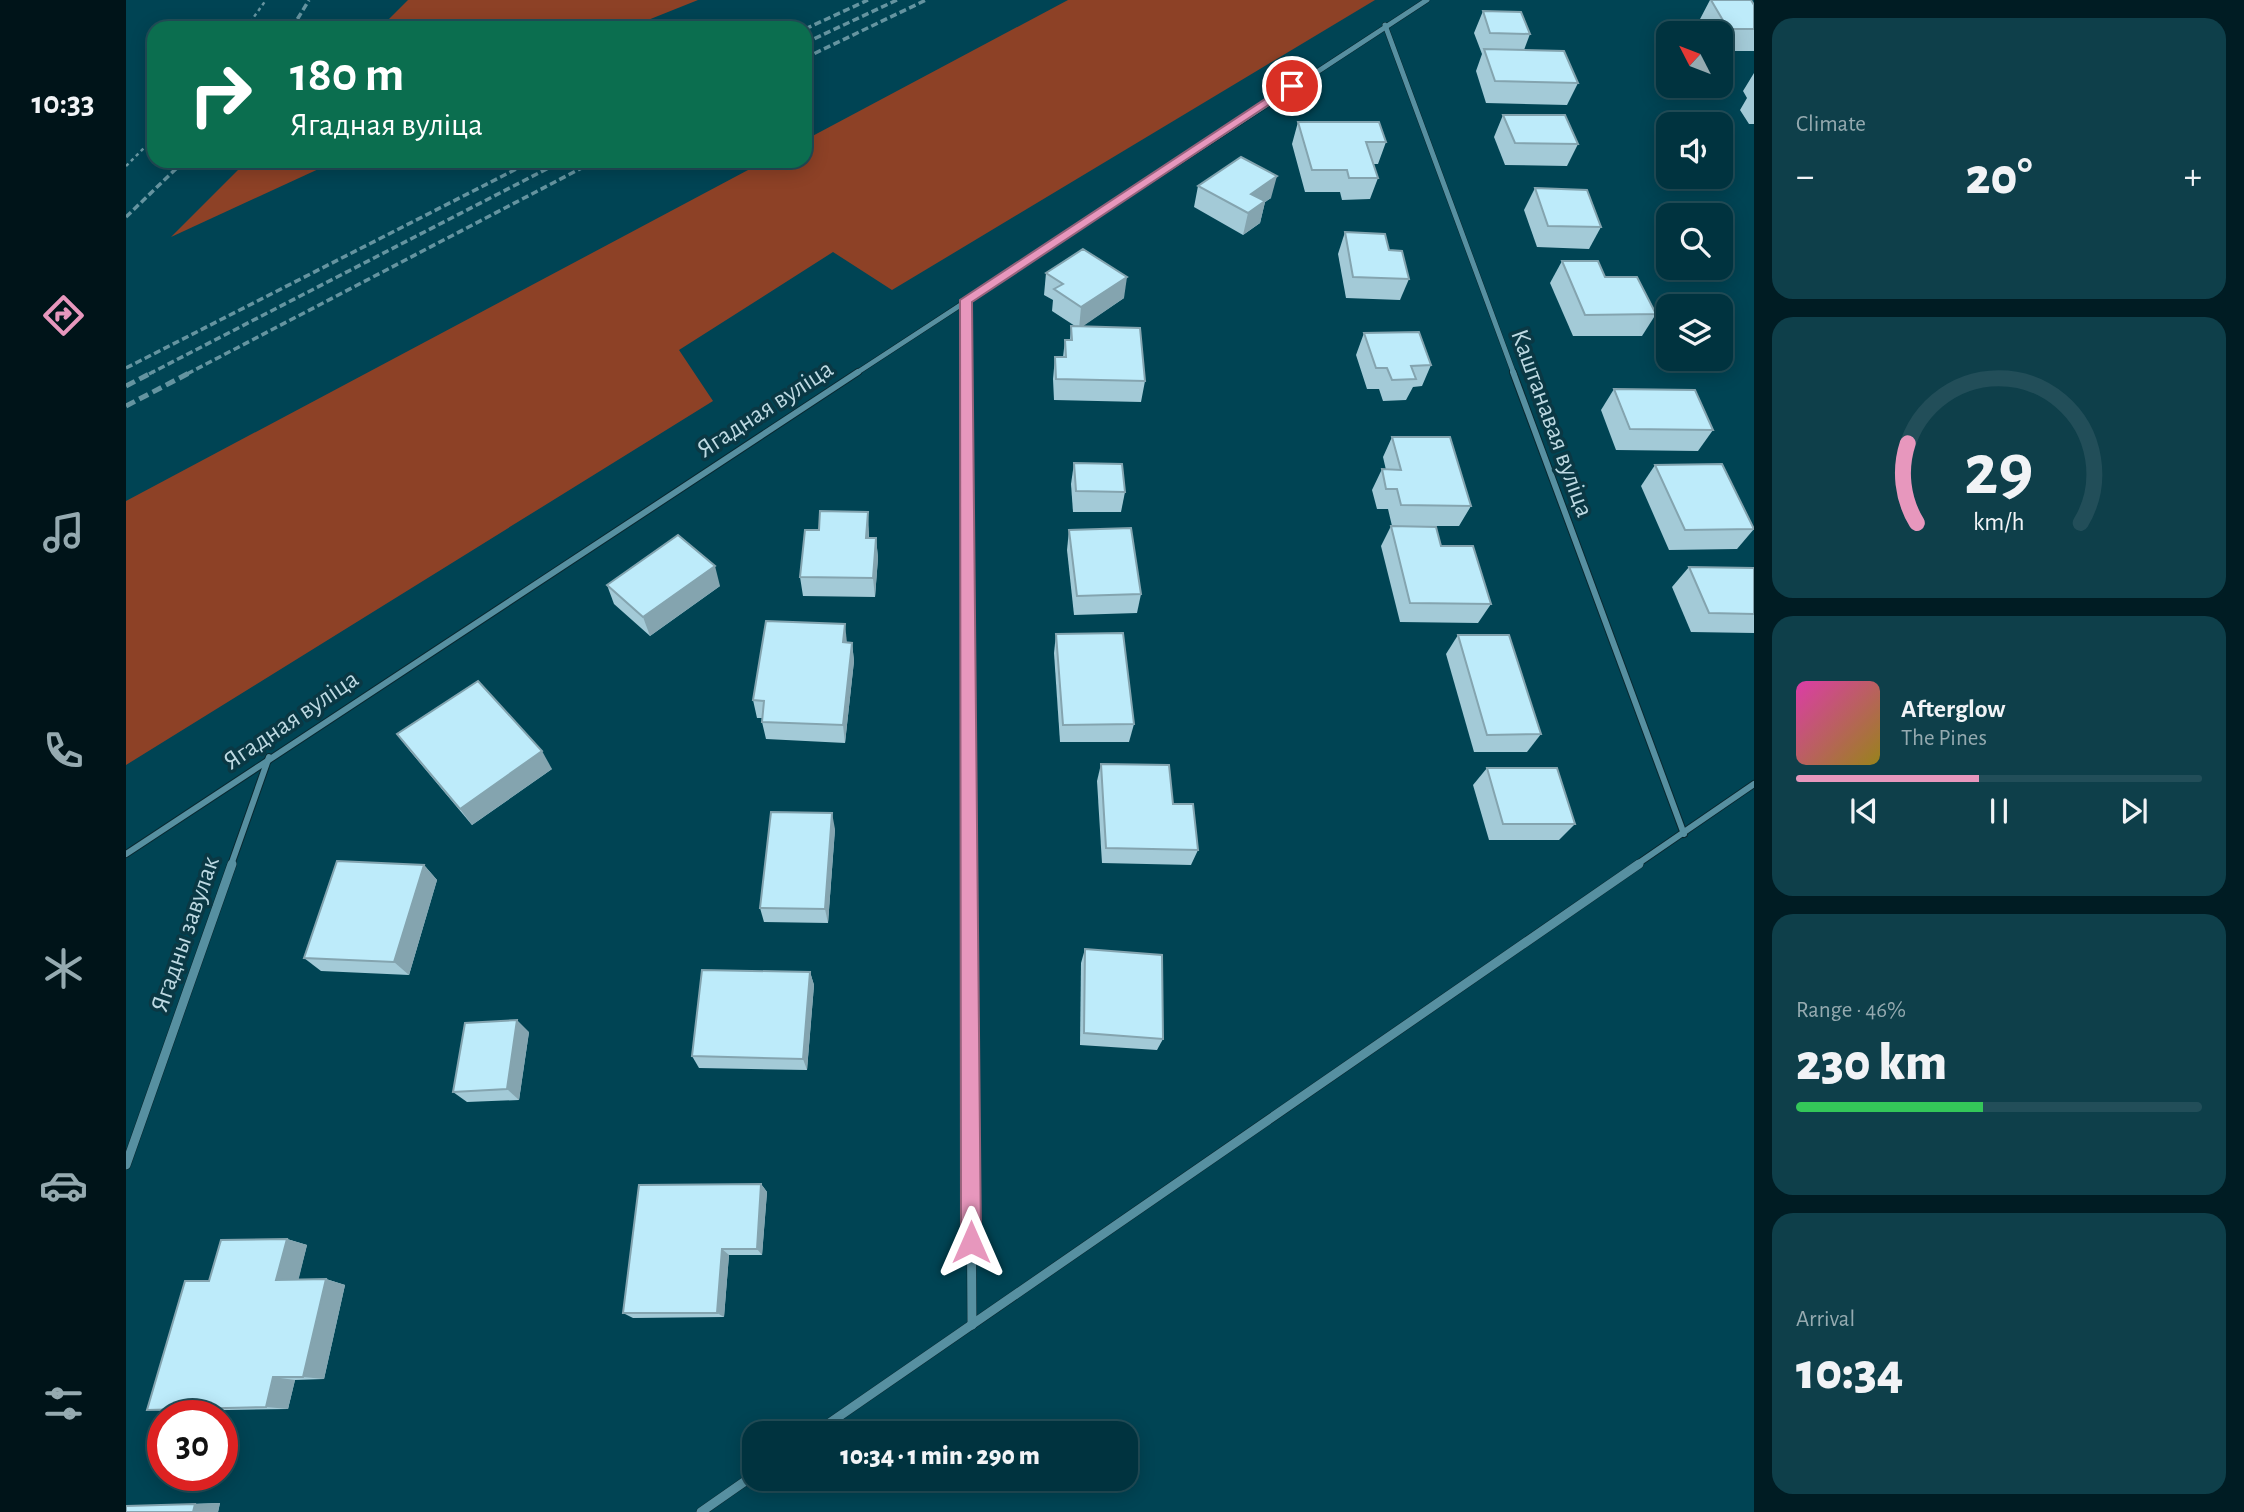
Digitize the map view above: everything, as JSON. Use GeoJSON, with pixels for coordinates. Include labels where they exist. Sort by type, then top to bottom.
{"type":"FeatureCollection","features":[{"type":"Feature","properties":{"kind":"street","name":"Ягадная вуліца"},"geometry":{"type":"LineString","coordinates":[[126,854],[269,757],[1427,0]]}},
{"type":"Feature","properties":{"kind":"street","name":"Каштанавая вуліца"},"geometry":{"type":"LineString","coordinates":[[1385,25],[1684,834]]}},
{"type":"Feature","properties":{"kind":"street"},"geometry":{"type":"LineString","coordinates":[[966,300],[972,1325]]}},
{"type":"Feature","properties":{"kind":"street","name":"Ягадны завулак"},"geometry":{"type":"LineString","coordinates":[[126,1165],[269,757]]}},
{"type":"Feature","properties":{"kind":"street"},"geometry":{"type":"LineString","coordinates":[[832,1421],[1754,784]]}},
{"type":"Feature","properties":{"kind":"street"},"geometry":{"type":"LineString","coordinates":[[701,1512],[742,1483]]}},
{"type":"Feature","properties":{"kind":"path"},"geometry":{"type":"LineString","coordinates":[[251,21],[266,0]]}},
{"type":"Feature","properties":{"kind":"path"},"geometry":{"type":"LineString","coordinates":[[126,166],[147,145]]}},
{"type":"Feature","properties":{"kind":"shaded area"},"geometry":{"type":"Polygon","coordinates":[[[408,0],[698,0],[646,21],[387,21],[408,0]]]}},
{"type":"Feature","properties":{"kind":"shaded area"},"geometry":{"type":"Polygon","coordinates":[[[1068,0],[1375,0],[892,290],[833,252],[679,350],[713,401],[126,765],[126,501],[752,168],[812,168],[812,136],[1068,0]]]}},
{"type":"Feature","properties":{"kind":"shaded area"},"geometry":{"type":"Polygon","coordinates":[[[240,168],[321,168],[171,237],[240,168]]]}},
{"type":"Feature","properties":{"kind":"building"},"geometry":{"type":"Polygon","coordinates":[[[1711,0],[1751,0],[1754,5],[1754,29],[1733,29],[1733,21],[1723,21],[1711,0]]]}},
{"type":"Feature","properties":{"kind":"building"},"geometry":{"type":"Polygon","coordinates":[[[1483,11],[1521,12],[1530,34],[1490,33],[1483,11]]]}},
{"type":"Feature","properties":{"kind":"building"},"geometry":{"type":"Polygon","coordinates":[[[1484,49],[1564,51],[1578,83],[1495,81],[1484,49]]]}},
{"type":"Feature","properties":{"kind":"building"},"geometry":{"type":"Polygon","coordinates":[[[1503,115],[1565,115],[1578,144],[1515,143],[1503,115]]]}},
{"type":"Feature","properties":{"kind":"building"},"geometry":{"type":"Polygon","coordinates":[[[1298,122],[1379,122],[1386,142],[1366,142],[1378,178],[1349,178],[1347,170],[1312,170],[1298,122]]]}},
{"type":"Feature","properties":{"kind":"building"},"geometry":{"type":"Polygon","coordinates":[[[1241,157],[1277,176],[1251,194],[1265,201],[1248,213],[1198,186],[1241,157]]]}},
{"type":"Feature","properties":{"kind":"building"},"geometry":{"type":"Polygon","coordinates":[[[1535,188],[1587,190],[1601,227],[1548,226],[1535,188]]]}},
{"type":"Feature","properties":{"kind":"building"},"geometry":{"type":"Polygon","coordinates":[[[1345,232],[1385,234],[1389,250],[1402,251],[1409,279],[1353,277],[1345,232]]]}},
{"type":"Feature","properties":{"kind":"building"},"geometry":{"type":"Polygon","coordinates":[[[1083,249],[1127,277],[1081,307],[1054,289],[1063,284],[1046,273],[1083,249]]]}},
{"type":"Feature","properties":{"kind":"building"},"geometry":{"type":"Polygon","coordinates":[[[1562,261],[1598,261],[1605,277],[1637,277],[1656,314],[1585,315],[1562,261]]]}},
{"type":"Feature","properties":{"kind":"building"},"geometry":{"type":"Polygon","coordinates":[[[1071,326],[1140,328],[1145,381],[1056,379],[1055,357],[1066,357],[1065,340],[1072,340],[1071,326]]]}},
{"type":"Feature","properties":{"kind":"building"},"geometry":{"type":"Polygon","coordinates":[[[1419,332],[1431,365],[1411,366],[1416,379],[1392,380],[1387,368],[1376,368],[1364,333],[1419,332]]]}},
{"type":"Feature","properties":{"kind":"building"},"geometry":{"type":"Polygon","coordinates":[[[1614,389],[1695,390],[1713,430],[1630,429],[1614,389]]]}},
{"type":"Feature","properties":{"kind":"building"},"geometry":{"type":"Polygon","coordinates":[[[1392,437],[1450,437],[1471,506],[1401,505],[1397,489],[1386,489],[1382,469],[1401,470],[1392,437]]]}},
{"type":"Feature","properties":{"kind":"building"},"geometry":{"type":"Polygon","coordinates":[[[1074,463],[1122,464],[1125,492],[1076,491],[1074,463]]]}},
{"type":"Feature","properties":{"kind":"building"},"geometry":{"type":"Polygon","coordinates":[[[1722,464],[1754,529],[1685,530],[1655,465],[1722,464]]]}},
{"type":"Feature","properties":{"kind":"building"},"geometry":{"type":"Polygon","coordinates":[[[820,511],[868,512],[866,538],[876,538],[873,578],[800,577],[805,530],[819,530],[820,511]]]}},
{"type":"Feature","properties":{"kind":"building"},"geometry":{"type":"Polygon","coordinates":[[[1391,526],[1436,527],[1441,546],[1473,546],[1491,604],[1410,603],[1391,526]]]}},
{"type":"Feature","properties":{"kind":"building"},"geometry":{"type":"Polygon","coordinates":[[[1131,528],[1141,594],[1077,596],[1069,530],[1131,528]]]}},
{"type":"Feature","properties":{"kind":"building"},"geometry":{"type":"Polygon","coordinates":[[[678,535],[715,566],[643,617],[607,585],[678,535]]]}},
{"type":"Feature","properties":{"kind":"building"},"geometry":{"type":"Polygon","coordinates":[[[1689,567],[1754,568],[1754,614],[1709,613],[1689,567]]]}},
{"type":"Feature","properties":{"kind":"building"},"geometry":{"type":"Polygon","coordinates":[[[766,621],[845,624],[843,642],[852,643],[843,725],[762,722],[764,701],[753,700],[766,621]]]}},
{"type":"Feature","properties":{"kind":"building"},"geometry":{"type":"Polygon","coordinates":[[[1123,633],[1134,724],[1063,725],[1056,634],[1123,633]]]}},
{"type":"Feature","properties":{"kind":"building"},"geometry":{"type":"Polygon","coordinates":[[[1458,635],[1509,635],[1541,734],[1487,735],[1458,635]]]}},
{"type":"Feature","properties":{"kind":"building"},"geometry":{"type":"Polygon","coordinates":[[[478,681],[542,751],[460,809],[397,734],[478,681]]]}},
{"type":"Feature","properties":{"kind":"building"},"geometry":{"type":"Polygon","coordinates":[[[1101,764],[1169,765],[1173,804],[1193,804],[1198,850],[1106,848],[1101,764]]]}},
{"type":"Feature","properties":{"kind":"building"},"geometry":{"type":"Polygon","coordinates":[[[1487,768],[1557,768],[1575,824],[1503,824],[1487,768]]]}},
{"type":"Feature","properties":{"kind":"building"},"geometry":{"type":"Polygon","coordinates":[[[771,812],[832,813],[825,909],[760,908],[771,812]]]}},
{"type":"Feature","properties":{"kind":"building"},"geometry":{"type":"Polygon","coordinates":[[[337,861],[424,865],[394,962],[304,958],[337,861]]]}},
{"type":"Feature","properties":{"kind":"building"},"geometry":{"type":"Polygon","coordinates":[[[1085,949],[1162,955],[1163,1039],[1084,1033],[1085,949]]]}},
{"type":"Feature","properties":{"kind":"building"},"geometry":{"type":"Polygon","coordinates":[[[702,970],[810,972],[803,1059],[692,1056],[702,970]]]}},
{"type":"Feature","properties":{"kind":"building"},"geometry":{"type":"Polygon","coordinates":[[[517,1020],[507,1089],[453,1092],[465,1023],[517,1020]]]}},
{"type":"Feature","properties":{"kind":"building"},"geometry":{"type":"Polygon","coordinates":[[[761,1184],[757,1249],[722,1249],[717,1313],[623,1313],[639,1185],[761,1184]]]}},
{"type":"Feature","properties":{"kind":"building"},"geometry":{"type":"Polygon","coordinates":[[[287,1239],[276,1280],[326,1279],[303,1377],[273,1377],[266,1407],[238,1408],[238,1400],[150,1400],[185,1281],[209,1281],[221,1240],[287,1239]]]}},
{"type":"Feature","properties":{"kind":"building"},"geometry":{"type":"Polygon","coordinates":[[[195,1504],[193,1512],[126,1512],[126,1506],[195,1504]]]}},
{"type":"Feature","properties":{"kind":"railway"},"geometry":{"type":"LineString","coordinates":[[296,21],[309,0]]}},
{"type":"Feature","properties":{"kind":"railway"},"geometry":{"type":"LineString","coordinates":[[812,26],[868,0]]}},
{"type":"Feature","properties":{"kind":"railway"},"geometry":{"type":"LineString","coordinates":[[812,40],[897,0]]}},
{"type":"Feature","properties":{"kind":"railway"},"geometry":{"type":"LineString","coordinates":[[812,55],[926,0]]}},
{"type":"Feature","properties":{"kind":"railway"},"geometry":{"type":"LineString","coordinates":[[126,217],[177,168]]}},
{"type":"Feature","properties":{"kind":"railway"},"geometry":{"type":"LineString","coordinates":[[126,368],[518,168]]}},
{"type":"Feature","properties":{"kind":"railway"},"geometry":{"type":"LineString","coordinates":[[149,374],[548,168]]}},
{"type":"Feature","properties":{"kind":"railway"},"geometry":{"type":"LineString","coordinates":[[187,374],[582,168]]}},
{"type":"Feature","properties":{"kind":"railway"},"geometry":{"type":"LineString","coordinates":[[126,386],[153,372]]}},
{"type":"Feature","properties":{"kind":"railway"},"geometry":{"type":"LineString","coordinates":[[126,406],[191,372]]}},
{"type":"Feature","properties":{"kind":"route"},"geometry":{"type":"LineString","coordinates":[[971,1242],[966,300],[1292,86]]}}]}
